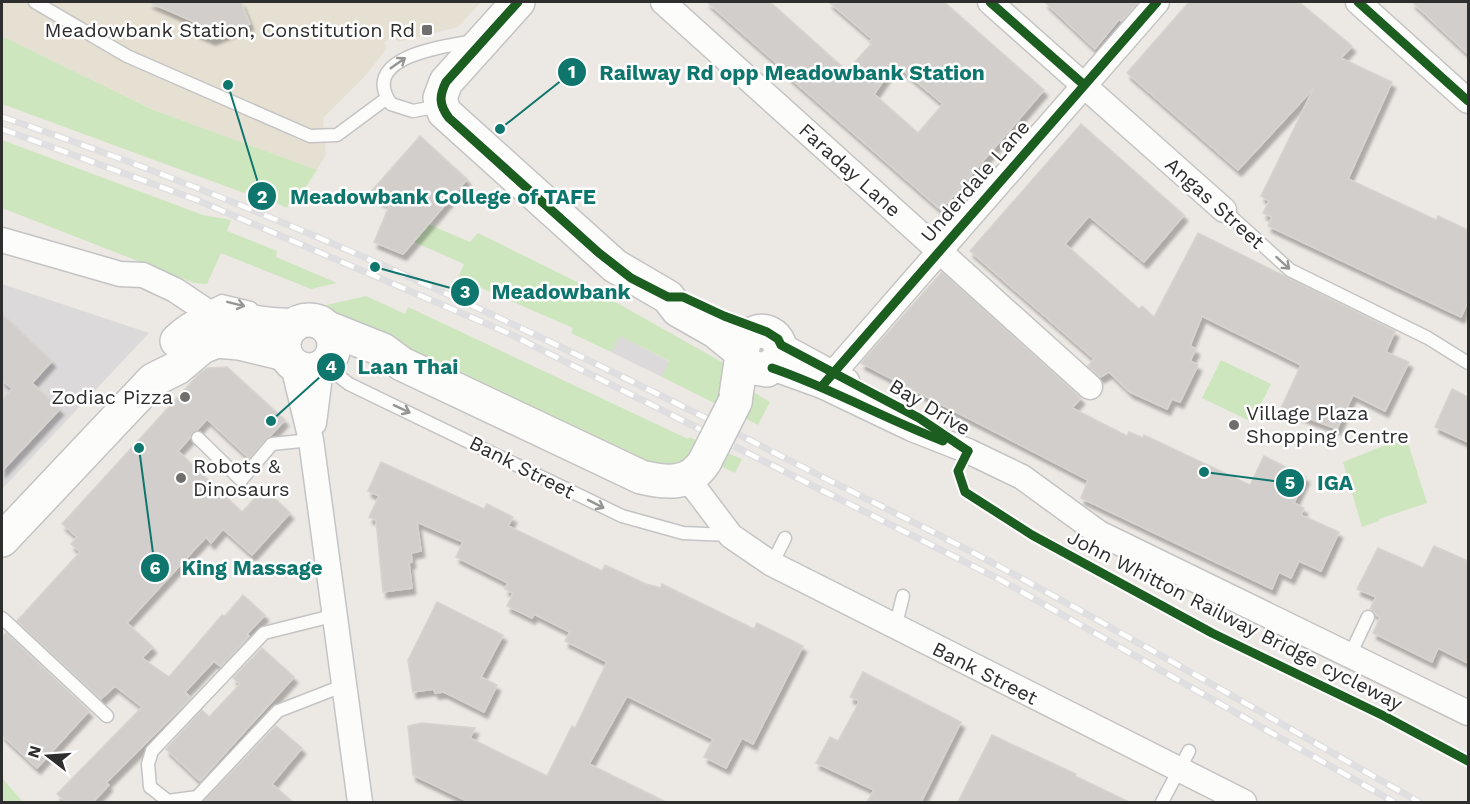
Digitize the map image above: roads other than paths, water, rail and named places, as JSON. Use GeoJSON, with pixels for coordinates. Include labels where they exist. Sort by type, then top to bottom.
{"type":"FeatureCollection","features":[{"type":"Feature","properties":{"kind":"main road"},"geometry":{"type":"LineString","coordinates":[[518,2],[446,82],[440,98],[441,106],[449,118],[599,254],[631,278],[668,297],[684,297],[754,367],[696,470]]}},
{"type":"Feature","properties":{"kind":"main road"},"geometry":{"type":"LineString","coordinates":[[2,540],[153,380],[162,357],[207,328]]}},
{"type":"Feature","properties":{"kind":"main road","name":"Bank Street"},"geometry":{"type":"LineString","coordinates":[[207,328],[239,343],[383,350],[402,364],[630,473],[665,482],[696,470]]}},
{"type":"Feature","properties":{"kind":"street","name":"Faraday Lane"},"geometry":{"type":"LineString","coordinates":[[663,2],[1090,387]]}},
{"type":"Feature","properties":{"kind":"street","name":"Angas Street"},"geometry":{"type":"LineString","coordinates":[[990,2],[1224,210]]}},
{"type":"Feature","properties":{"kind":"street","name":"Underdale Lane"},"geometry":{"type":"LineString","coordinates":[[827,380],[1083,84],[1157,2]]}},
{"type":"Feature","properties":{"kind":"street"},"geometry":{"type":"LineString","coordinates":[[1358,2],[1468,101]]}},
{"type":"Feature","properties":{"kind":"street"},"geometry":{"type":"LineString","coordinates":[[2,240],[120,274],[175,302],[183,317],[207,328]]}},
{"type":"Feature","properties":{"kind":"street"},"geometry":{"type":"LineString","coordinates":[[308,348],[311,440],[359,791],[370,802]]}},
{"type":"Feature","properties":{"kind":"street","name":"Bay Drive"},"geometry":{"type":"LineString","coordinates":[[754,367],[827,380],[912,429],[968,451],[1022,477],[1099,533],[1468,713]]}},
{"type":"Feature","properties":{"kind":"street","name":"Bank Street"},"geometry":{"type":"LineString","coordinates":[[696,470],[731,536],[772,564],[895,628],[1184,761],[1244,802]]}},
{"type":"Feature","properties":{"kind":"lane"},"geometry":{"type":"LineString","coordinates":[[42,3],[127,56],[310,136],[337,135],[387,98]]}},
{"type":"Feature","properties":{"kind":"lane"},"geometry":{"type":"LineString","coordinates":[[441,106],[403,110],[387,98],[386,77],[396,62],[483,39]]}},
{"type":"Feature","properties":{"kind":"lane","name":"Angas Street"},"geometry":{"type":"LineString","coordinates":[[1224,210],[1290,270],[1428,338],[1468,363]]}},
{"type":"Feature","properties":{"kind":"lane","name":"Bank Street"},"geometry":{"type":"LineString","coordinates":[[308,348],[349,384],[622,516],[683,533],[731,536]]}},
{"type":"Feature","properties":{"kind":"lane"},"geometry":{"type":"LineString","coordinates":[[198,438],[241,480],[272,444],[311,440]]}},
{"type":"Feature","properties":{"kind":"lane"},"geometry":{"type":"LineString","coordinates":[[772,564],[785,538]]}},
{"type":"Feature","properties":{"kind":"lane"},"geometry":{"type":"LineString","coordinates":[[895,628],[903,596]]}},
{"type":"Feature","properties":{"kind":"lane"},"geometry":{"type":"LineString","coordinates":[[336,615],[264,633],[152,752],[148,764],[150,787],[168,801],[197,797],[278,711],[345,685]]}},
{"type":"Feature","properties":{"kind":"lane"},"geometry":{"type":"LineString","coordinates":[[1350,655],[1368,617]]}},
{"type":"Feature","properties":{"kind":"lane"},"geometry":{"type":"LineString","coordinates":[[2,618],[107,716]]}},
{"type":"Feature","properties":{"kind":"lane"},"geometry":{"type":"LineString","coordinates":[[1162,802],[1184,761]]}},
{"type":"Feature","properties":{"kind":"railway"},"geometry":{"type":"LineString","coordinates":[[2,117],[101,152],[297,228],[583,358],[1004,569],[1419,802]]}},
{"type":"Feature","properties":{"kind":"railway"},"geometry":{"type":"LineString","coordinates":[[2,129],[197,200],[508,333],[999,579],[1394,802]]}},
{"type":"Feature","properties":{"kind":"place","name":"Meadowbank Station, Constitution Rd"},"geometry":{"type":"Point","coordinates":[427,30]}},
{"type":"Feature","properties":{"kind":"place","name":"Meadowbank College of TAFE"},"geometry":{"type":"Point","coordinates":[228,85]}},
{"type":"Feature","properties":{"kind":"place","name":"Railway Rd opp Meadowbank Station"},"geometry":{"type":"Point","coordinates":[500,129]}},
{"type":"Feature","properties":{"kind":"place","name":"Meadowbank"},"geometry":{"type":"Point","coordinates":[375,267]}},
{"type":"Feature","properties":{"kind":"place","name":"Zodiac Pizza"},"geometry":{"type":"Point","coordinates":[185,397]}},
{"type":"Feature","properties":{"kind":"place","name":"Laan Thai"},"geometry":{"type":"Point","coordinates":[271,421]}},
{"type":"Feature","properties":{"kind":"place","name":"Village Plaza Shopping Centre"},"geometry":{"type":"Point","coordinates":[1234,425]}},
{"type":"Feature","properties":{"kind":"place","name":"King Massage"},"geometry":{"type":"Point","coordinates":[139,448]}},
{"type":"Feature","properties":{"kind":"place","name":"IGA"},"geometry":{"type":"Point","coordinates":[1204,472]}},
{"type":"Feature","properties":{"kind":"place","name":"Robots & Dinosaurs"},"geometry":{"type":"Point","coordinates":[181,478]}}]}
